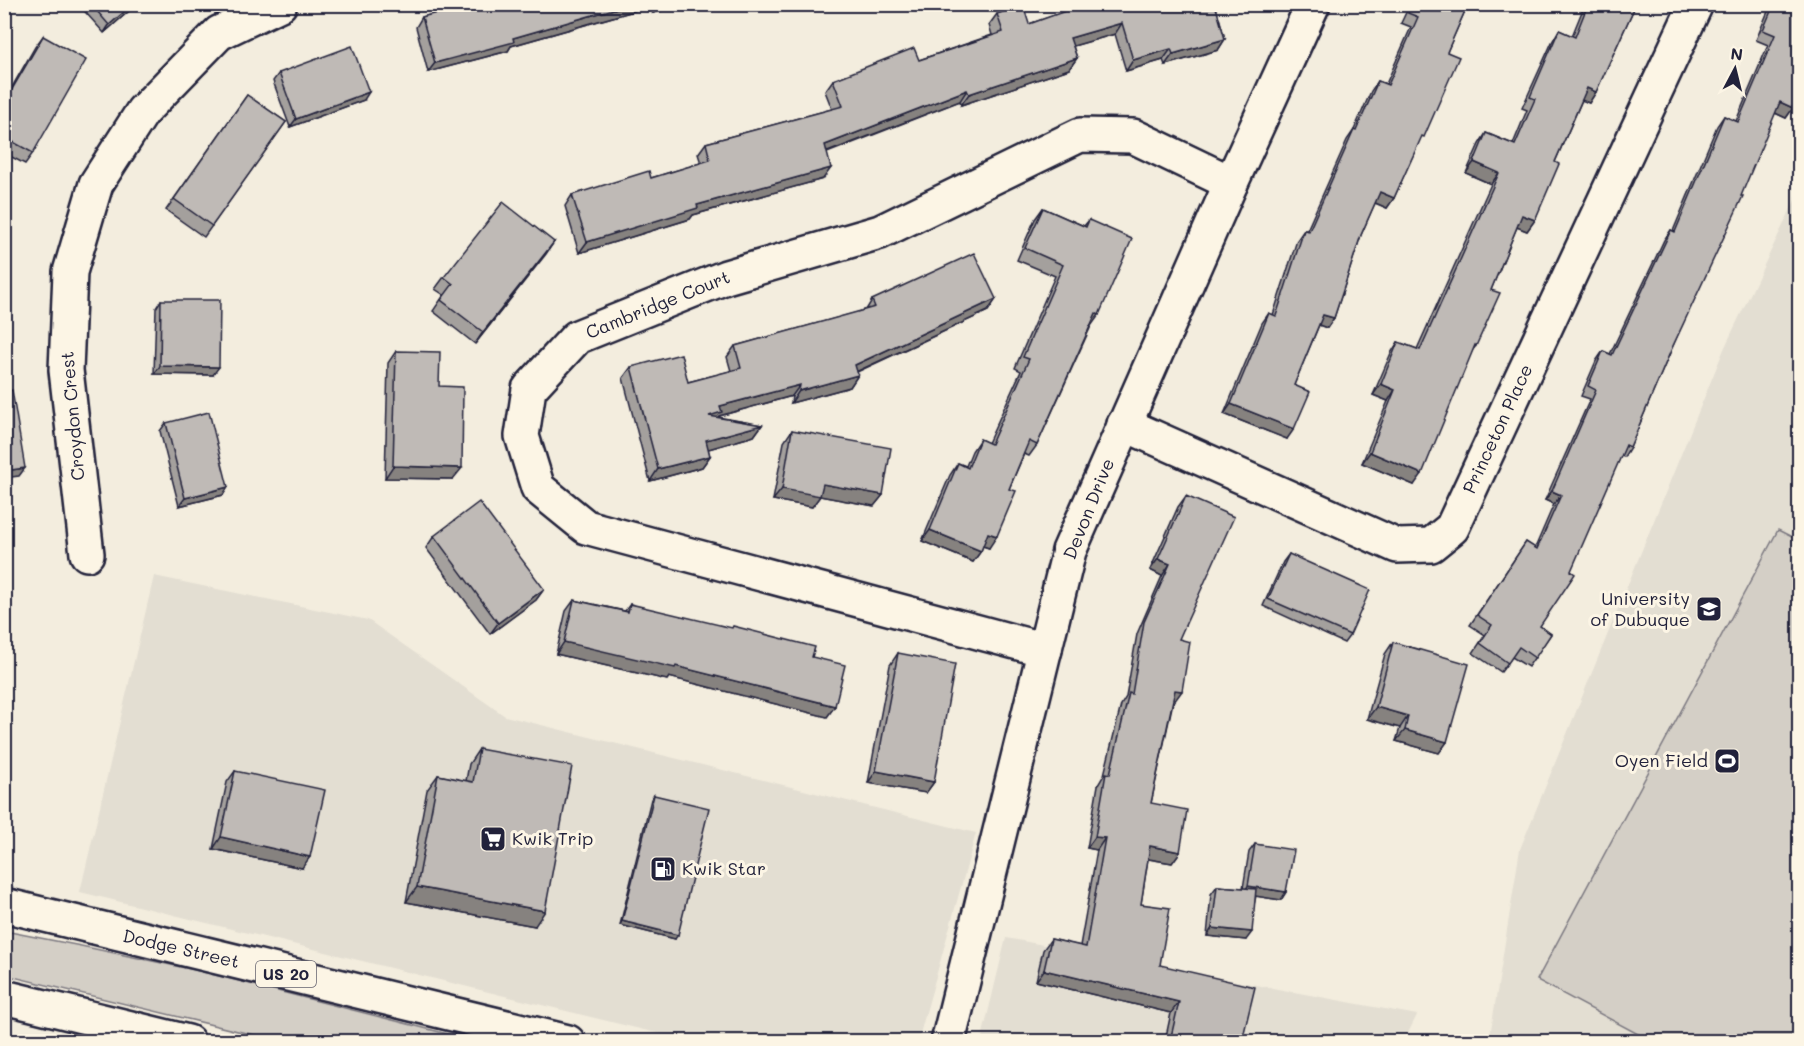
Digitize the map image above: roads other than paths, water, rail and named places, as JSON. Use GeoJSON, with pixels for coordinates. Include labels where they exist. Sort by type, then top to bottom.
{"type":"FeatureCollection","features":[{"type":"Feature","properties":{"kind":"main road","name":"Croydon Crest"},"geometry":{"type":"LineString","coordinates":[[87,555],[66,370],[70,272],[96,184],[143,111],[219,33],[280,4]]}},
{"type":"Feature","properties":{"kind":"main road","name":"Devon Drive"},"geometry":{"type":"LineString","coordinates":[[948,1041],[1069,551],[1231,183],[1313,4]]}},
{"type":"Feature","properties":{"kind":"main road","name":"Princeton Place"},"geometry":{"type":"LineString","coordinates":[[1124,424],[1397,546],[1431,545],[1452,528],[1696,4]]}},
{"type":"Feature","properties":{"kind":"main road","name":"Cambridge Court"},"geometry":{"type":"LineString","coordinates":[[1045,650],[586,527],[538,488],[522,436],[528,389],[577,337],[726,277],[880,232],[1080,135],[1133,136],[1231,183]]}},
{"type":"Feature","properties":{"kind":"main road","name":"Dodge Street"},"geometry":{"type":"LineString","coordinates":[[13,909],[568,1041]]}},
{"type":"Feature","properties":{"kind":"main road"},"geometry":{"type":"LineString","coordinates":[[4,997],[188,1041]]}},
{"type":"Feature","properties":{"kind":"place","name":"University of Dubuque"},"geometry":{"type":"Point","coordinates":[1709,609]}},
{"type":"Feature","properties":{"kind":"place","name":"Oyen Field"},"geometry":{"type":"Point","coordinates":[1727,761]}},
{"type":"Feature","properties":{"kind":"place","name":"Kwik Trip"},"geometry":{"type":"Point","coordinates":[493,839]}},
{"type":"Feature","properties":{"kind":"place","name":"Kwik Star"},"geometry":{"type":"Point","coordinates":[663,869]}}]}
